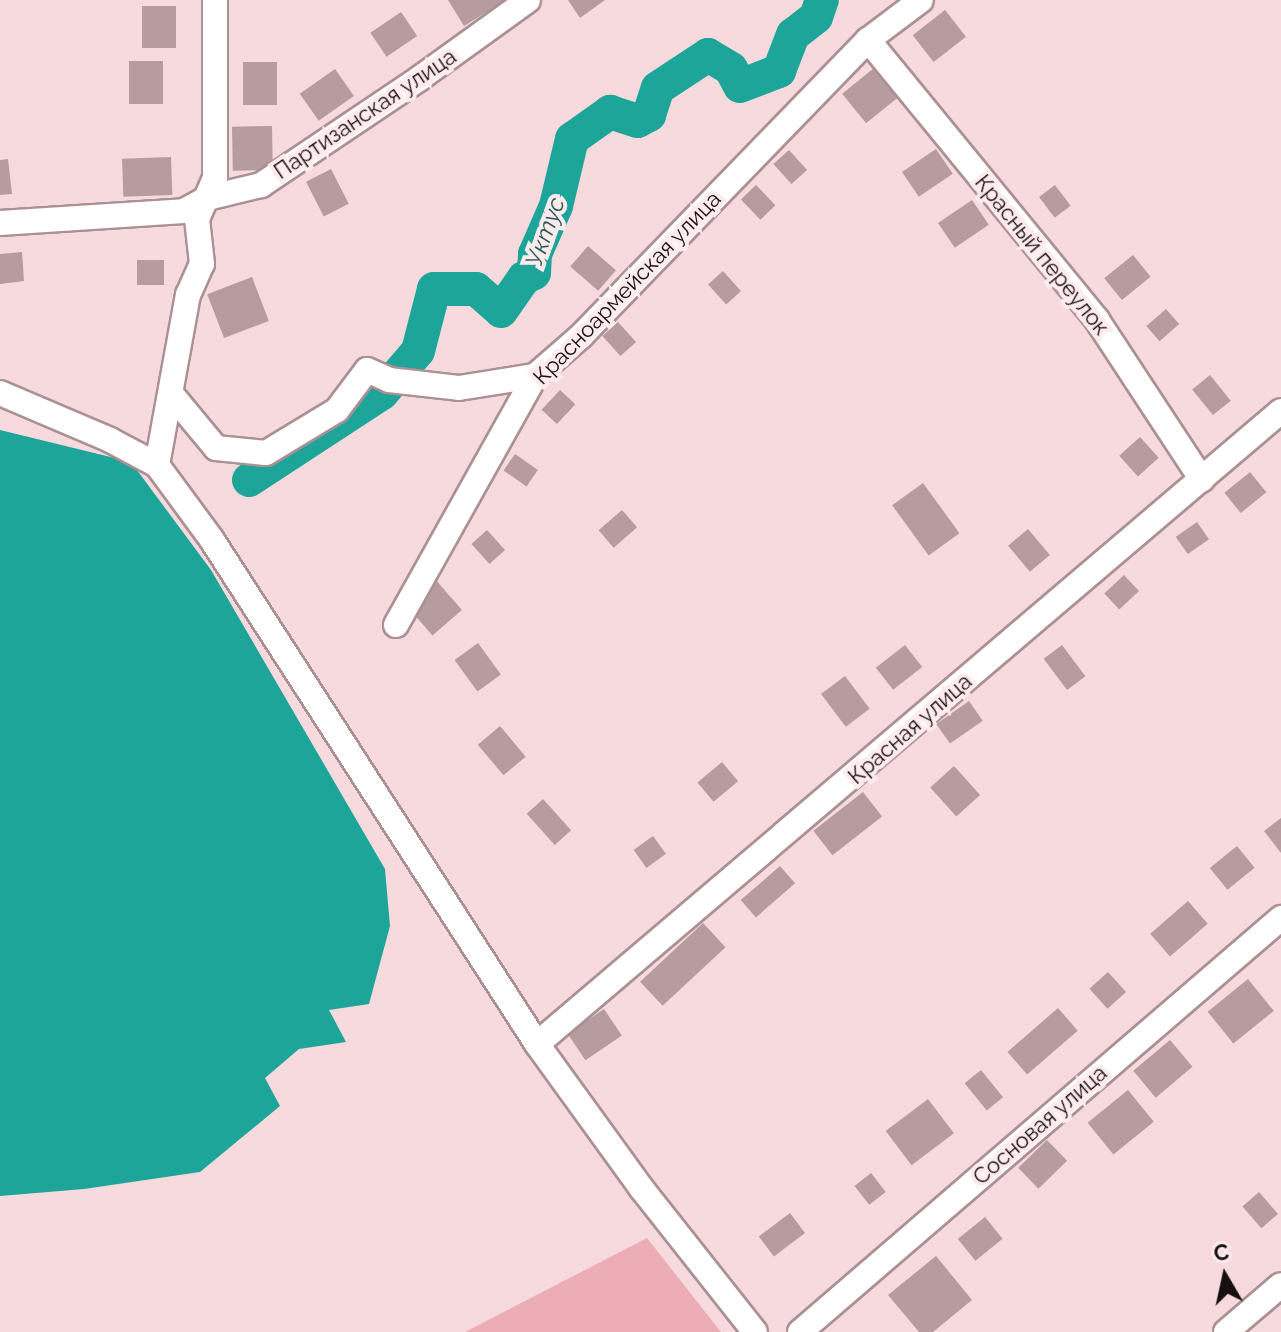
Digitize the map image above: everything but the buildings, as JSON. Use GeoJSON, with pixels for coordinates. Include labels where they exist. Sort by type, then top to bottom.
{"type":"FeatureCollection","features":[{"type":"Feature","properties":{"kind":"street"},"geometry":{"type":"LineString","coordinates":[[157,465],[188,295],[202,264],[197,219],[215,178],[215,0]]}},
{"type":"Feature","properties":{"kind":"street","name":"Партизанская улица"},"geometry":{"type":"LineString","coordinates":[[0,223],[184,211],[207,198],[261,185],[420,78],[528,0]]}},
{"type":"Feature","properties":{"kind":"street","name":"Красноармейская улица"},"geometry":{"type":"LineString","coordinates":[[396,625],[535,376],[581,336],[868,40],[921,0]]}},
{"type":"Feature","properties":{"kind":"street","name":"Красный переулок"},"geometry":{"type":"LineString","coordinates":[[868,40],[1097,320],[1202,480]]}},
{"type":"Feature","properties":{"kind":"street"},"geometry":{"type":"LineString","coordinates":[[172,395],[216,448],[266,453],[337,410],[367,370],[389,380],[459,388],[535,376]]}},
{"type":"Feature","properties":{"kind":"street"},"geometry":{"type":"LineString","coordinates":[[0,393],[110,440],[157,465],[212,540],[537,1044],[642,1189],[755,1332]]}},
{"type":"Feature","properties":{"kind":"street","name":"Красная улица"},"geometry":{"type":"LineString","coordinates":[[537,1044],[1281,411]]}},
{"type":"Feature","properties":{"kind":"street","name":"Сосновая улица"},"geometry":{"type":"LineString","coordinates":[[800,1332],[1281,918]]}},
{"type":"Feature","properties":{"kind":"street"},"geometry":{"type":"LineString","coordinates":[[1226,1332],[1281,1285]]}},
{"type":"Feature","properties":{"kind":"shaded area"},"geometry":{"type":"Polygon","coordinates":[[[647,1238],[721,1332],[465,1332],[647,1238]]]}},
{"type":"Feature","properties":{"kind":"water"},"geometry":{"type":"Polygon","coordinates":[[[0,430],[131,462],[211,570],[385,869],[390,926],[369,1004],[329,1010],[346,1042],[299,1049],[265,1078],[280,1106],[200,1172],[84,1189],[0,1196],[0,430]]]}},
{"type":"Feature","properties":{"kind":"waterway","name":"Уктус"},"geometry":{"type":"LineString","coordinates":[[249,480],[382,393],[418,351],[434,289],[476,289],[501,311],[524,278],[534,273],[535,254],[556,206],[572,139],[610,112],[638,121],[649,115],[658,88],[708,55],[731,69],[740,86],[779,71],[793,35],[816,17],[822,0]]}}]}
